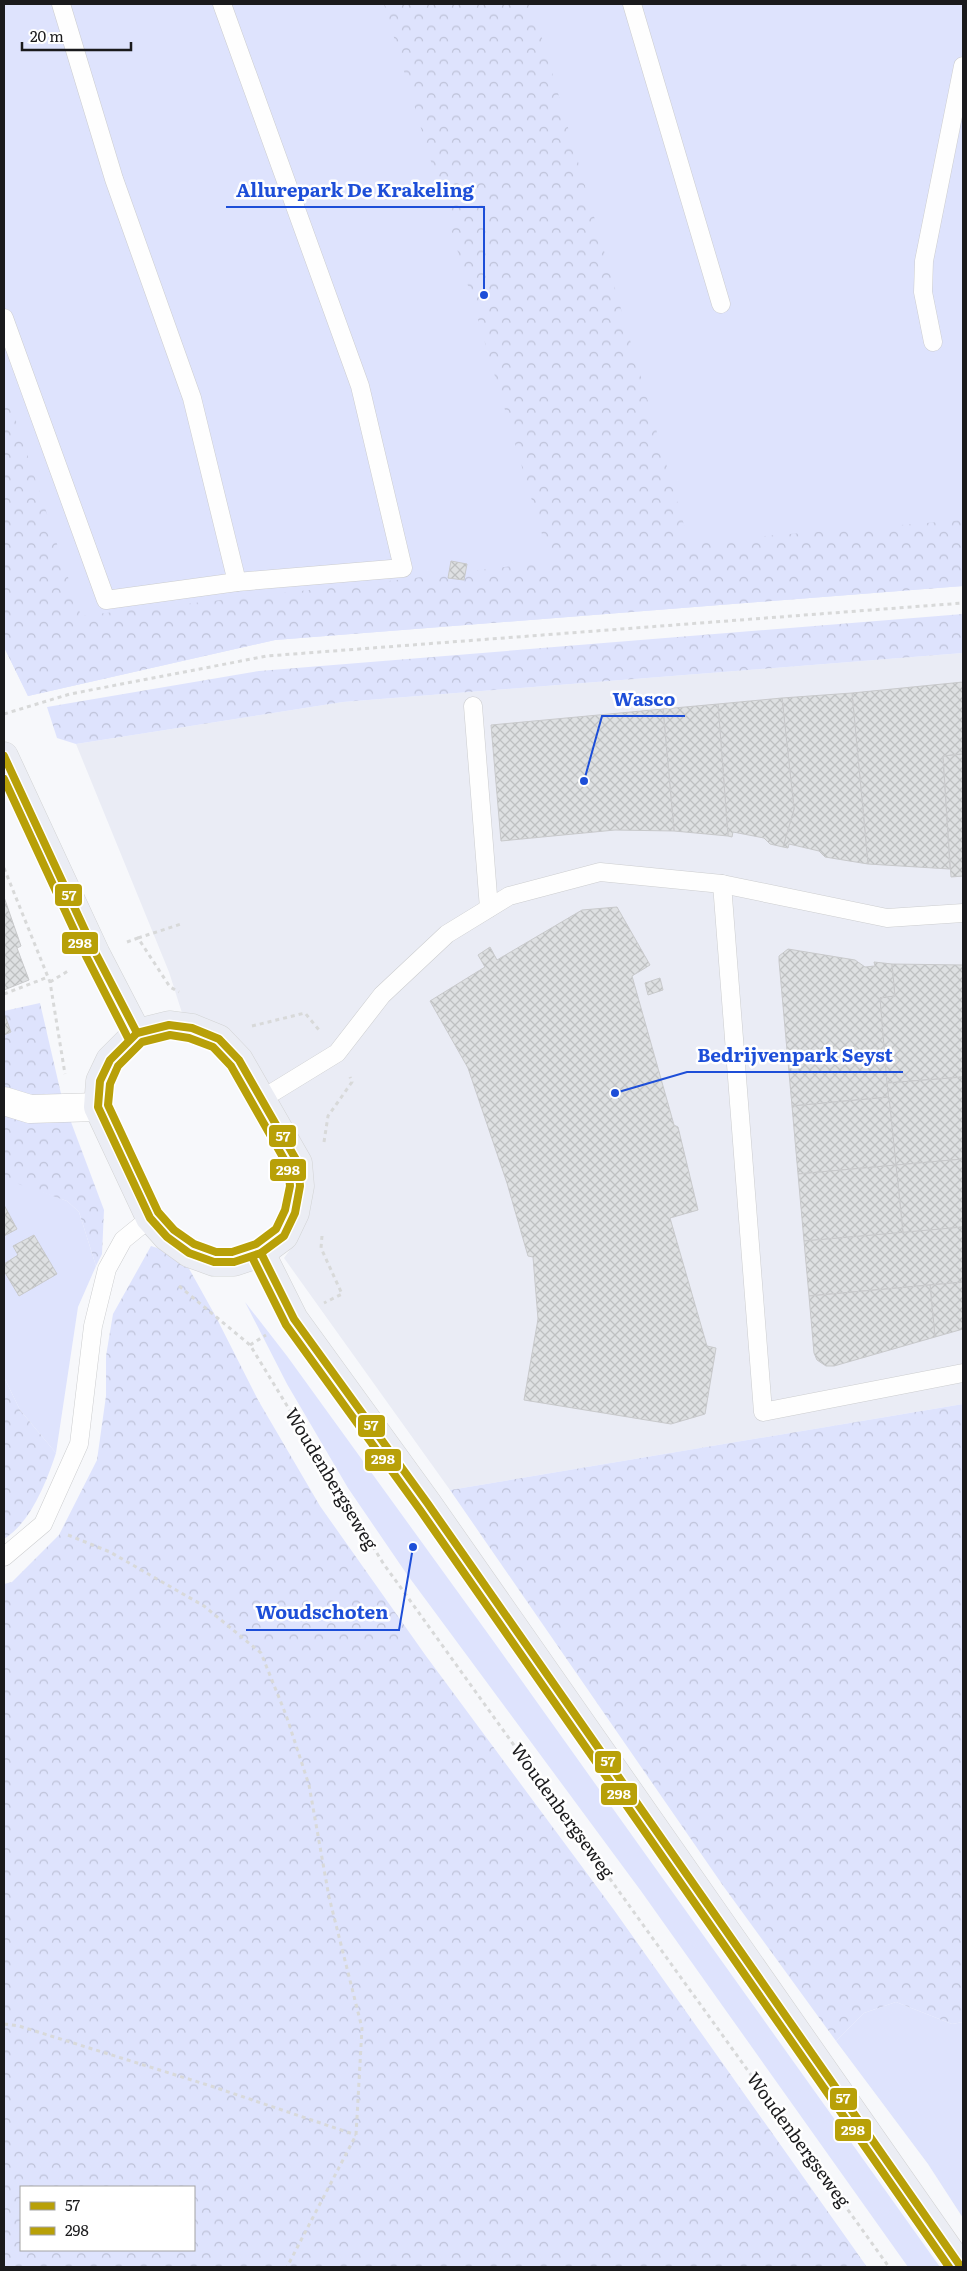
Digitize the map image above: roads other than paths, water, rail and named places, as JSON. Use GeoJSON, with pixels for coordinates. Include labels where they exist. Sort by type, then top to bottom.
{"type":"FeatureCollection","features":[{"type":"Feature","properties":{"kind":"main road"},"geometry":{"type":"LineString","coordinates":[[4,756],[96,954],[137,1033]]}},
{"type":"Feature","properties":{"kind":"main road"},"geometry":{"type":"LineString","coordinates":[[169,1026],[192,1028],[219,1039],[239,1060],[262,1099],[298,1163],[300,1186],[295,1213],[284,1236],[261,1253],[234,1262],[214,1262],[189,1254],[167,1237],[150,1218],[98,1108],[100,1081],[110,1060],[137,1033],[169,1026]]}},
{"type":"Feature","properties":{"kind":"main road"},"geometry":{"type":"LineString","coordinates":[[261,1253],[294,1319],[428,1504],[961,2267]]}},
{"type":"Feature","properties":{"kind":"street"},"geometry":{"type":"LineString","coordinates":[[4,1101],[30,1109],[98,1108]]}},
{"type":"Feature","properties":{"kind":"lane"},"geometry":{"type":"LineString","coordinates":[[61,4],[114,179],[192,398],[237,582]]}},
{"type":"Feature","properties":{"kind":"lane"},"geometry":{"type":"LineString","coordinates":[[4,318],[106,600],[237,582],[403,568],[360,386],[222,4]]}},
{"type":"Feature","properties":{"kind":"lane"},"geometry":{"type":"LineString","coordinates":[[632,4],[721,304]]}},
{"type":"Feature","properties":{"kind":"lane"},"geometry":{"type":"LineString","coordinates":[[933,342],[922,292],[924,261],[963,66]]}},
{"type":"Feature","properties":{"kind":"lane"},"geometry":{"type":"LineString","coordinates":[[473,706],[489,908]]}},
{"type":"Feature","properties":{"kind":"lane"},"geometry":{"type":"LineString","coordinates":[[262,1099],[337,1053],[382,995],[446,934],[509,896],[600,872],[722,884],[887,918],[963,913]]}},
{"type":"Feature","properties":{"kind":"lane"},"geometry":{"type":"LineString","coordinates":[[722,884],[763,1412],[963,1373]]}},
{"type":"Feature","properties":{"kind":"lane"},"geometry":{"type":"LineString","coordinates":[[4,1556],[44,1524],[80,1444],[93,1326],[107,1269],[123,1240],[150,1218]]}},
{"type":"Feature","properties":{"kind":"place","name":"Allurepark De Krakeling"},"geometry":{"type":"Point","coordinates":[484,295]}},
{"type":"Feature","properties":{"kind":"place","name":"Wasco"},"geometry":{"type":"Point","coordinates":[584,781]}},
{"type":"Feature","properties":{"kind":"place","name":"Bedrijvenpark Seyst"},"geometry":{"type":"Point","coordinates":[615,1093]}},
{"type":"Feature","properties":{"kind":"place","name":"Woudschoten"},"geometry":{"type":"Point","coordinates":[413,1547]}}]}
